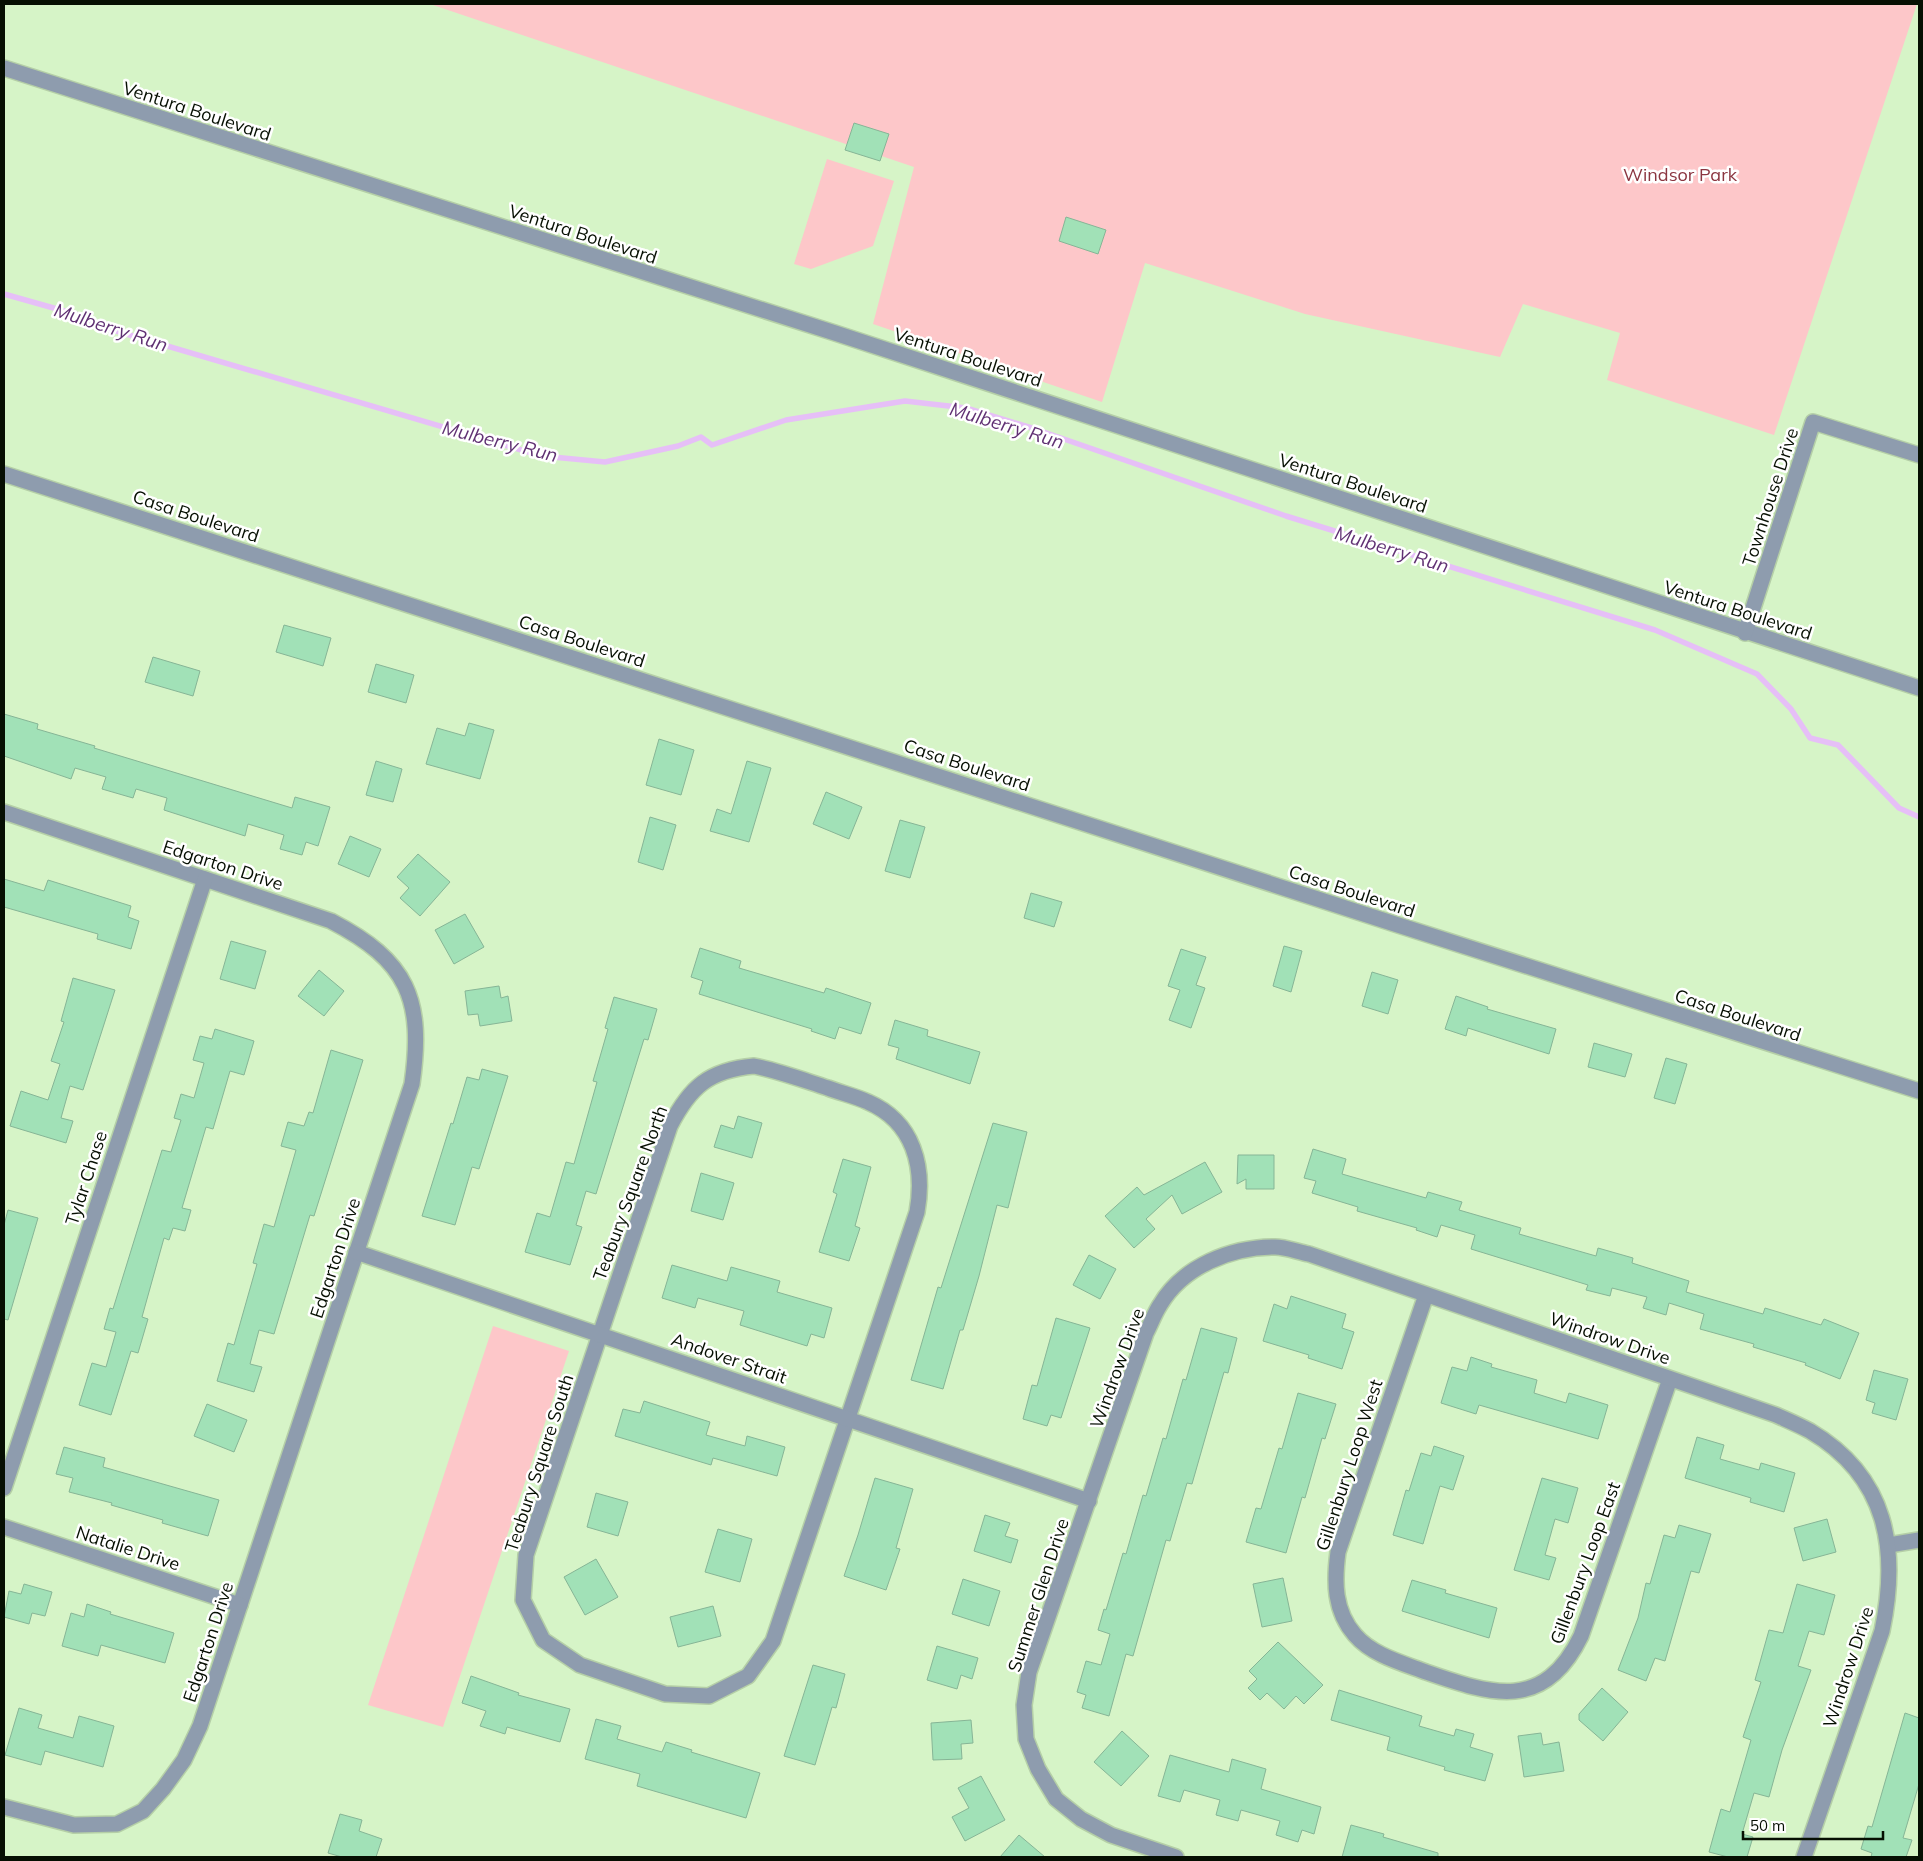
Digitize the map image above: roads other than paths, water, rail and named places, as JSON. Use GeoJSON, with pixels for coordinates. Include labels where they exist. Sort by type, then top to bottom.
{"type":"FeatureCollection","features":[{"type":"Feature","properties":{"kind":"street","name":"Ventura Boulevard"},"geometry":{"type":"LineString","coordinates":[[4,68],[835,333],[1919,688]]}},
{"type":"Feature","properties":{"kind":"street","name":"Townhouse Drive"},"geometry":{"type":"LineString","coordinates":[[1745,632],[1814,422],[1919,455]]}},
{"type":"Feature","properties":{"kind":"street","name":"Casa Boulevard"},"geometry":{"type":"LineString","coordinates":[[4,474],[1445,940],[1919,1091]]}},
{"type":"Feature","properties":{"kind":"street","name":"Edgarton Drive"},"geometry":{"type":"LineString","coordinates":[[4,812],[330,921],[361,937],[386,958],[405,986],[416,1017],[417,1050],[412,1084],[200,1726],[184,1760],[144,1811],[117,1824],[74,1825],[4,1807]]}},
{"type":"Feature","properties":{"kind":"street","name":"Tylar Chase"},"geometry":{"type":"LineString","coordinates":[[4,1488],[204,879]]}},
{"type":"Feature","properties":{"kind":"street","name":"Teabury Square North"},"geometry":{"type":"LineString","coordinates":[[600,1335],[670,1126],[681,1105],[694,1089],[712,1076],[731,1068],[754,1066],[774,1070],[869,1102],[886,1113],[914,1146],[920,1168],[921,1189],[917,1212],[848,1418]]}},
{"type":"Feature","properties":{"kind":"street","name":"Windrow Drive"},"geometry":{"type":"LineString","coordinates":[[1089,1501],[1146,1334],[1160,1304],[1183,1278],[1210,1259],[1243,1250],[1277,1247],[1309,1254],[1776,1415],[1811,1432],[1839,1453],[1869,1487],[1879,1509],[1889,1545],[1890,1574],[1889,1601],[1882,1632],[1804,1857]]}},
{"type":"Feature","properties":{"kind":"street","name":"Andover Strait"},"geometry":{"type":"LineString","coordinates":[[356,1252],[1089,1501]]}},
{"type":"Feature","properties":{"kind":"street","name":"Gillenbury Loop West"},"geometry":{"type":"LineString","coordinates":[[1417,1669],[1392,1660],[1355,1635],[1343,1615],[1336,1596],[1335,1573],[1338,1552],[1426,1295]]}},
{"type":"Feature","properties":{"kind":"street","name":"Teabury Square South"},"geometry":{"type":"LineString","coordinates":[[600,1335],[526,1555],[523,1600],[543,1640],[580,1665],[665,1694],[709,1696],[748,1676],[773,1640],[848,1418]]}},
{"type":"Feature","properties":{"kind":"street","name":"Gillenbury Loop East"},"geometry":{"type":"LineString","coordinates":[[1417,1669],[1472,1688],[1495,1692],[1517,1692],[1536,1686],[1557,1672],[1572,1654],[1581,1636],[1670,1378]]}},
{"type":"Feature","properties":{"kind":"street","name":"Summer Glen Drive"},"geometry":{"type":"LineString","coordinates":[[1089,1501],[1030,1672],[1024,1705],[1026,1739],[1038,1768],[1056,1798],[1081,1819],[1111,1836],[1176,1857]]}},
{"type":"Feature","properties":{"kind":"street","name":"Natalie Drive"},"geometry":{"type":"LineString","coordinates":[[4,1526],[240,1605]]}},
{"type":"Feature","properties":{"kind":"street"},"geometry":{"type":"LineString","coordinates":[[1889,1545],[1919,1540]]}},
{"type":"Feature","properties":{"kind":"waterway","name":"Mulberry Run"},"geometry":{"type":"LineString","coordinates":[[4,294],[82,316],[106,328],[542,456],[605,462],[678,446],[701,437],[712,445],[786,420],[905,401],[966,408],[1035,429],[1286,516],[1655,630],[1757,674],[1791,709],[1810,738],[1838,745],[1899,808],[1919,817]]}},
{"type":"Feature","properties":{"kind":"park label","name":"Windsor Park"},"geometry":{"type":"Point","coordinates":[1680,174]}}]}
